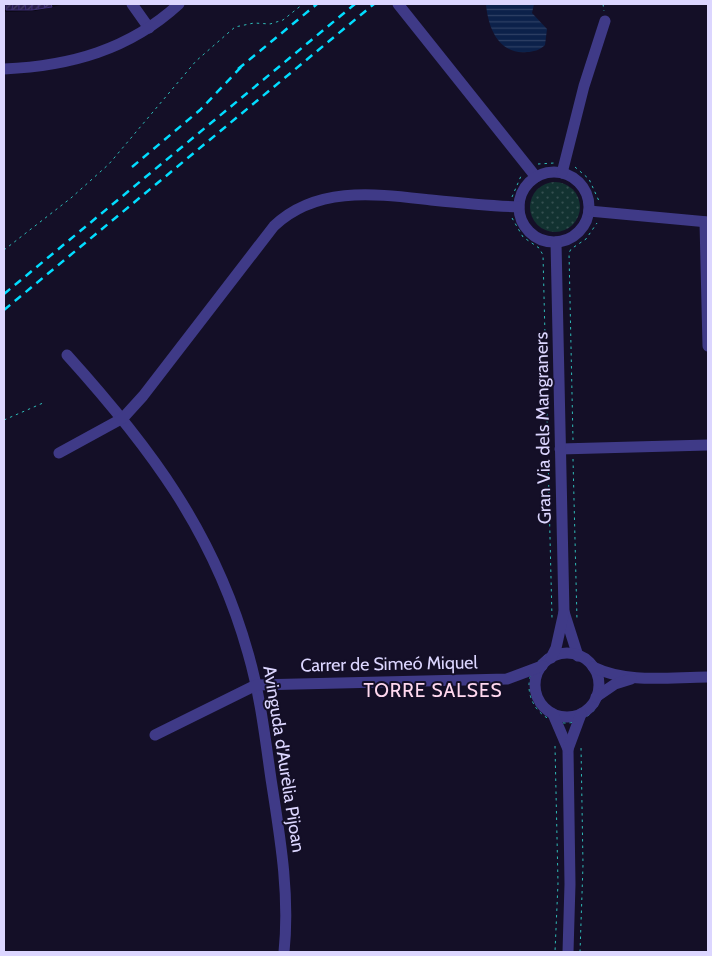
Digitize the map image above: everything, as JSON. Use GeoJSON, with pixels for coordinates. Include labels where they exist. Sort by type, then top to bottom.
{"type":"FeatureCollection","features":[{"type":"Feature","properties":{"kind":"street"},"geometry":{"type":"LineString","coordinates":[[132,4],[149,28]]}},
{"type":"Feature","properties":{"kind":"street"},"geometry":{"type":"LineString","coordinates":[[4,69],[42,66],[78,60],[116,46],[149,28],[179,4]]}},
{"type":"Feature","properties":{"kind":"street"},"geometry":{"type":"LineString","coordinates":[[398,4],[536,177]]}},
{"type":"Feature","properties":{"kind":"street"},"geometry":{"type":"LineString","coordinates":[[562,173],[584,86],[605,21]]}},
{"type":"Feature","properties":{"kind":"street"},"geometry":{"type":"LineString","coordinates":[[553,172],[570,176],[583,187],[589,202],[589,211],[587,219],[578,233],[564,241],[546,241],[530,232],[524,225],[515,203],[536,177],[553,172]]}},
{"type":"Feature","properties":{"kind":"street"},"geometry":{"type":"LineString","coordinates":[[59,453],[123,418],[143,396],[268,233],[280,220],[296,210],[339,196],[369,193],[515,203]]}},
{"type":"Feature","properties":{"kind":"street"},"geometry":{"type":"LineString","coordinates":[[589,211],[707,222],[708,346]]}},
{"type":"Feature","properties":{"kind":"street","name":"Gran Via dels Mangraners"},"geometry":{"type":"LineString","coordinates":[[550,652],[564,612],[556,242]]}},
{"type":"Feature","properties":{"kind":"street","name":"Avinguda d'Aurèlia Pijoan"},"geometry":{"type":"LineString","coordinates":[[67,355],[123,418],[171,484],[205,542],[235,610],[256,685],[285,880],[286,917],[284,952]]}},
{"type":"Feature","properties":{"kind":"street"},"geometry":{"type":"LineString","coordinates":[[560,449],[708,445]]}},
{"type":"Feature","properties":{"kind":"street","name":"Gran Via dels Mangraners"},"geometry":{"type":"LineString","coordinates":[[564,612],[581,652]]}},
{"type":"Feature","properties":{"kind":"street"},"geometry":{"type":"LineString","coordinates":[[568,749],[541,704],[535,690],[537,668],[550,652],[581,652],[596,668],[612,675],[708,677]]}},
{"type":"Feature","properties":{"kind":"street","name":"Carrer de Simeó Miquel"},"geometry":{"type":"LineString","coordinates":[[155,734],[256,685],[507,679],[537,668]]}},
{"type":"Feature","properties":{"kind":"street"},"geometry":{"type":"LineString","coordinates":[[596,668],[600,694]]}},
{"type":"Feature","properties":{"kind":"street"},"geometry":{"type":"LineString","coordinates":[[568,952],[570,874],[568,749],[583,719],[600,694],[615,684],[638,677]]}},
{"type":"Feature","properties":{"kind":"street"},"geometry":{"type":"LineString","coordinates":[[551,719],[567,717],[583,719]]}},
{"type":"Feature","properties":{"kind":"path"},"geometry":{"type":"LineString","coordinates":[[4,250],[71,198],[109,164],[196,62],[235,27],[283,20],[303,4]]}},
{"type":"Feature","properties":{"kind":"path"},"geometry":{"type":"LineString","coordinates":[[535,162],[541,165],[558,161]]}},
{"type":"Feature","properties":{"kind":"path"},"geometry":{"type":"LineString","coordinates":[[573,164],[590,179],[601,205]]}},
{"type":"Feature","properties":{"kind":"path"},"geometry":{"type":"LineString","coordinates":[[515,203],[521,178],[520,172]]}},
{"type":"Feature","properties":{"kind":"path"},"geometry":{"type":"LineString","coordinates":[[510,214],[523,238],[539,248],[543,255],[552,619]]}},
{"type":"Feature","properties":{"kind":"path"},"geometry":{"type":"LineString","coordinates":[[577,622],[569,253],[571,249],[586,239],[599,220]]}},
{"type":"Feature","properties":{"kind":"path"},"geometry":{"type":"LineString","coordinates":[[4,420],[44,403]]}},
{"type":"Feature","properties":{"kind":"path"},"geometry":{"type":"LineString","coordinates":[[550,652],[581,652],[596,668],[600,702],[583,719],[564,723],[551,719],[536,708],[530,697],[529,685],[537,668],[550,652]]}},
{"type":"Feature","properties":{"kind":"path"},"geometry":{"type":"LineString","coordinates":[[580,742],[583,865],[580,952]]}},
{"type":"Feature","properties":{"kind":"path"},"geometry":{"type":"LineString","coordinates":[[555,744],[558,883],[555,952]]}},
{"type":"Feature","properties":{"kind":"green space"},"geometry":{"type":"Polygon","coordinates":[[[550,182],[560,182],[573,189],[580,202],[580,212],[573,225],[560,232],[550,232],[541,228],[534,221],[530,212],[530,202],[534,193],[541,186],[550,182]]]}},
{"type":"Feature","properties":{"kind":"water"},"geometry":{"type":"Polygon","coordinates":[[[486,4],[534,4],[532,13],[547,29],[545,45],[532,52],[517,52],[509,49],[502,44],[492,31],[486,4]]]}},
{"type":"Feature","properties":{"kind":"building"},"geometry":{"type":"Polygon","coordinates":[[[6,4],[13,4],[12,10],[6,10],[6,4]]]}},
{"type":"Feature","properties":{"kind":"building"},"geometry":{"type":"Polygon","coordinates":[[[13,4],[19,4],[19,10],[12,10],[13,4]]]}},
{"type":"Feature","properties":{"kind":"building"},"geometry":{"type":"Polygon","coordinates":[[[19,4],[25,4],[26,10],[19,10],[19,4]]]}},
{"type":"Feature","properties":{"kind":"building"},"geometry":{"type":"Polygon","coordinates":[[[25,4],[32,4],[32,10],[26,10],[25,4]]]}},
{"type":"Feature","properties":{"kind":"building"},"geometry":{"type":"Polygon","coordinates":[[[32,4],[38,4],[39,9],[32,10],[32,4]]]}},
{"type":"Feature","properties":{"kind":"building"},"geometry":{"type":"Polygon","coordinates":[[[38,4],[44,4],[45,8],[39,9],[38,4]]]}},
{"type":"Feature","properties":{"kind":"building"},"geometry":{"type":"Polygon","coordinates":[[[44,4],[51,4],[52,7],[45,8],[44,4]]]}},
{"type":"Feature","properties":{"kind":"railway"},"geometry":{"type":"LineString","coordinates":[[238,69],[317,4]]}},
{"type":"Feature","properties":{"kind":"railway"},"geometry":{"type":"LineString","coordinates":[[4,294],[355,4]]}},
{"type":"Feature","properties":{"kind":"railway"},"geometry":{"type":"LineString","coordinates":[[4,310],[374,4]]}},
{"type":"Feature","properties":{"kind":"railway"},"geometry":{"type":"LineString","coordinates":[[132,167],[200,110],[244,64]]}},
{"type":"Feature","properties":{"kind":"district","name":"TORRE SALSES"},"geometry":{"type":"Point","coordinates":[433,690]}}]}
